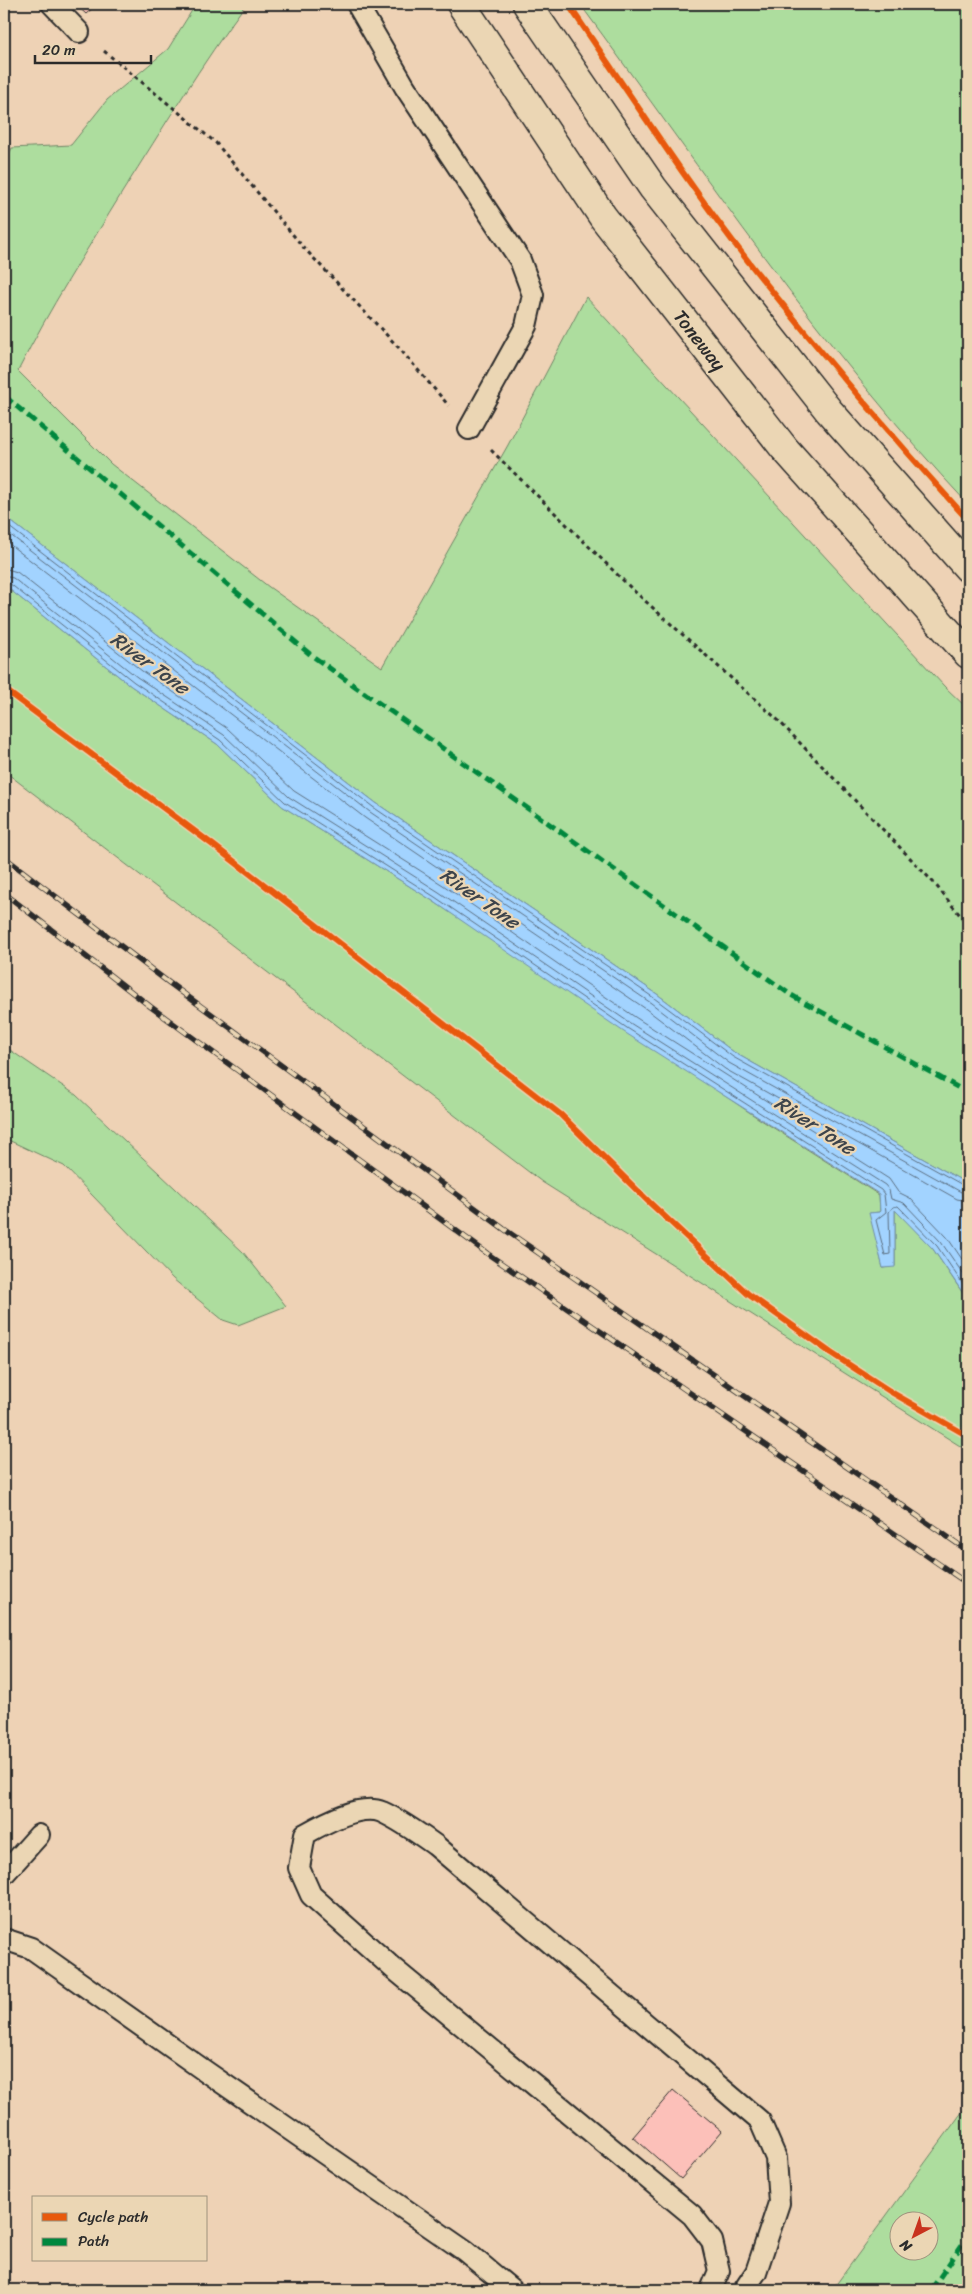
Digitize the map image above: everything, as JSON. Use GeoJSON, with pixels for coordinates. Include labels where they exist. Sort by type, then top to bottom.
{"type":"FeatureCollection","features":[{"type":"Feature","properties":{"kind":"main road","name":"Toneway"},"geometry":{"type":"LineString","coordinates":[[461,4],[603,217],[784,448],[968,654]]}},
{"type":"Feature","properties":{"kind":"main road"},"geometry":{"type":"LineString","coordinates":[[527,4],[652,188],[829,411],[968,568]]}},
{"type":"Feature","properties":{"kind":"lane"},"geometry":{"type":"LineString","coordinates":[[52,4],[79,32]]}},
{"type":"Feature","properties":{"kind":"lane"},"geometry":{"type":"LineString","coordinates":[[357,4],[405,87],[520,260],[533,295],[526,326],[469,429]]}},
{"type":"Feature","properties":{"kind":"lane"},"geometry":{"type":"LineString","coordinates":[[711,2290],[719,2271],[712,2241],[692,2215],[394,1969],[311,1895],[299,1868],[305,1834],[331,1819],[356,1812],[380,1811],[407,1826],[434,1845],[760,2121],[776,2158],[779,2203],[756,2272],[744,2290]]}},
{"type":"Feature","properties":{"kind":"lane"},"geometry":{"type":"LineString","coordinates":[[4,1874],[39,1835]]}},
{"type":"Feature","properties":{"kind":"lane"},"geometry":{"type":"LineString","coordinates":[[4,1939],[31,1948],[465,2251],[512,2290]]}},
{"type":"Feature","properties":{"kind":"path"},"geometry":{"type":"LineString","coordinates":[[79,32],[127,68],[216,143],[304,248],[399,348],[469,429],[633,590],[778,720],[934,883],[968,925]]}},
{"type":"Feature","properties":{"kind":"green space"},"geometry":{"type":"Polygon","coordinates":[[[196,4],[246,4],[198,72],[123,191],[55,302],[18,371],[111,464],[269,587],[382,667],[508,445],[586,297],[944,686],[968,709],[968,1184],[735,1053],[657,994],[376,803],[4,516],[4,164],[12,148],[71,145],[107,100],[168,49],[196,4]]]}},
{"type":"Feature","properties":{"kind":"green space"},"geometry":{"type":"Polygon","coordinates":[[[580,4],[968,4],[968,504],[915,445],[814,323],[580,4]]]}},
{"type":"Feature","properties":{"kind":"green space"},"geometry":{"type":"Polygon","coordinates":[[[4,585],[131,686],[217,744],[282,806],[433,901],[758,1118],[879,1195],[880,1212],[870,1213],[883,1268],[895,1266],[895,1209],[933,1249],[964,1295],[968,1297],[968,1451],[542,1182],[4,771],[4,585]]]}},
{"type":"Feature","properties":{"kind":"green space"},"geometry":{"type":"Polygon","coordinates":[[[4,1046],[76,1095],[243,1252],[286,1306],[238,1325],[223,1320],[173,1279],[64,1166],[4,1138],[4,1046]]]}},
{"type":"Feature","properties":{"kind":"green space"},"geometry":{"type":"Polygon","coordinates":[[[968,2104],[968,2290],[832,2290],[968,2104]]]}},
{"type":"Feature","properties":{"kind":"water","name":"River Tone"},"geometry":{"type":"Polygon","coordinates":[[[4,516],[376,803],[657,994],[735,1053],[968,1184],[968,1297],[965,1296],[933,1249],[895,1210],[895,1267],[883,1268],[869,1213],[880,1212],[879,1194],[624,1032],[433,901],[282,806],[217,744],[131,686],[4,585],[4,516]]]}},
{"type":"Feature","properties":{"kind":"building"},"geometry":{"type":"Polygon","coordinates":[[[75,4],[97,4],[86,14],[75,4]]]}},
{"type":"Feature","properties":{"kind":"building"},"geometry":{"type":"Polygon","coordinates":[[[673,2090],[722,2131],[681,2179],[633,2137],[673,2090]]]}},
{"type":"Feature","properties":{"kind":"railway"},"geometry":{"type":"LineString","coordinates":[[4,857],[168,982],[504,1229],[968,1551]]}},
{"type":"Feature","properties":{"kind":"railway"},"geometry":{"type":"LineString","coordinates":[[4,893],[151,1007],[488,1254],[968,1584]]}},
{"type":"Feature","properties":{"kind":"marked path"},"geometry":{"type":"LineString","coordinates":[[4,397],[311,655],[791,995],[968,1093]]}},
{"type":"Feature","properties":{"kind":"marked path"},"geometry":{"type":"LineString","coordinates":[[931,2290],[968,2236]]}},
{"type":"Feature","properties":{"kind":"cycle path"},"geometry":{"type":"LineString","coordinates":[[568,4],[682,172],[730,238],[859,397],[968,520]]}},
{"type":"Feature","properties":{"kind":"cycle path"},"geometry":{"type":"LineString","coordinates":[[4,689],[213,845],[560,1114],[649,1202],[748,1294],[831,1353],[891,1392],[968,1436]]}}]}
